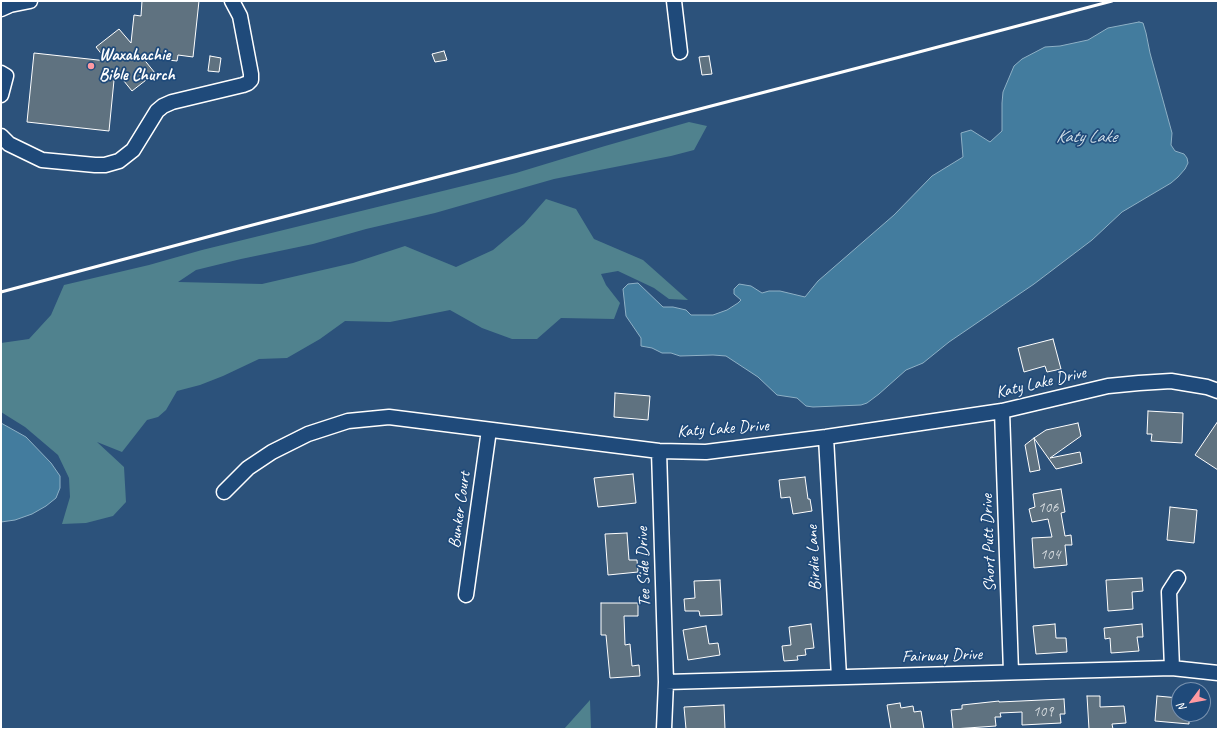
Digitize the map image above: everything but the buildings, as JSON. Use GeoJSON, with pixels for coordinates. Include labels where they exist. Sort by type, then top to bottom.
{"type":"FeatureCollection","features":[{"type":"Feature","properties":{"kind":"street"},"geometry":{"type":"LineString","coordinates":[[1,10],[10,5],[30,1]]}},
{"type":"Feature","properties":{"kind":"street"},"geometry":{"type":"LineString","coordinates":[[1,136],[9,144],[42,160],[96,165],[105,165],[120,160],[133,150],[157,111],[163,106],[172,102],[243,85],[251,80],[240,16],[232,1]]}},
{"type":"Feature","properties":{"kind":"street"},"geometry":{"type":"LineString","coordinates":[[674,1],[680,52]]}},
{"type":"Feature","properties":{"kind":"street"},"geometry":{"type":"LineString","coordinates":[[1,73],[6,76],[1,95]]}},
{"type":"Feature","properties":{"kind":"street","name":"Katy Lake Drive"},"geometry":{"type":"LineString","coordinates":[[224,492],[248,468],[272,452],[308,434],[348,421],[389,418],[658,451],[706,452],[826,437],[1002,411],[1108,386],[1171,381],[1207,387],[1218,391]]}},
{"type":"Feature","properties":{"kind":"street","name":"Short Putt Drive"},"geometry":{"type":"LineString","coordinates":[[1002,411],[1011,672]]}},
{"type":"Feature","properties":{"kind":"street","name":"Bunker Court"},"geometry":{"type":"LineString","coordinates":[[466,595],[489,430]]}},
{"type":"Feature","properties":{"kind":"street","name":"Birdie Lane"},"geometry":{"type":"LineString","coordinates":[[826,437],[839,677]]}},
{"type":"Feature","properties":{"kind":"street","name":"Tee Side Drive"},"geometry":{"type":"LineString","coordinates":[[658,451],[666,682],[664,729]]}},
{"type":"Feature","properties":{"kind":"street"},"geometry":{"type":"LineString","coordinates":[[1172,668],[1169,592],[1178,578]]}},
{"type":"Feature","properties":{"kind":"street","name":"Fairway Drive"},"geometry":{"type":"LineString","coordinates":[[666,682],[1172,668],[1218,673]]}},
{"type":"Feature","properties":{"kind":"green space"},"geometry":{"type":"Polygon","coordinates":[[[689,122],[707,126],[694,150],[671,156],[554,179],[435,213],[366,229],[313,244],[196,270],[178,282],[262,284],[353,263],[405,246],[456,267],[493,250],[524,224],[546,199],[576,209],[594,239],[643,260],[688,300],[669,299],[654,288],[618,271],[601,274],[606,285],[620,303],[614,319],[561,318],[537,339],[512,339],[482,328],[450,310],[390,322],[345,321],[320,339],[287,358],[259,359],[200,385],[177,391],[166,410],[158,417],[147,420],[122,452],[97,442],[124,467],[126,502],[113,516],[86,523],[62,524],[70,497],[69,478],[58,455],[25,427],[1,412],[1,343],[29,339],[51,315],[64,285],[516,173],[689,122]]]}},
{"type":"Feature","properties":{"kind":"green space"},"geometry":{"type":"Polygon","coordinates":[[[590,700],[591,729],[564,729],[590,700]]]}},
{"type":"Feature","properties":{"kind":"water","name":"Katy Lake"},"geometry":{"type":"Polygon","coordinates":[[[1139,22],[1143,23],[1146,33],[1172,133],[1171,145],[1175,151],[1184,154],[1187,158],[1188,163],[1185,169],[1171,183],[1122,212],[1092,240],[1034,284],[949,342],[923,363],[906,370],[867,403],[861,405],[806,406],[797,398],[777,395],[758,377],[726,356],[680,356],[671,353],[662,353],[652,348],[641,346],[641,338],[626,316],[623,289],[628,284],[638,283],[663,307],[673,307],[686,310],[691,315],[713,315],[727,310],[738,303],[741,300],[734,294],[734,289],[739,284],[751,286],[762,293],[769,291],[780,291],[805,297],[818,281],[894,215],[932,176],[963,157],[961,133],[971,130],[990,142],[1002,131],[1003,92],[1014,66],[1022,59],[1045,47],[1060,46],[1088,40],[1108,28],[1139,22]]]}},
{"type":"Feature","properties":{"kind":"water"},"geometry":{"type":"Polygon","coordinates":[[[1,423],[26,437],[51,463],[60,476],[60,488],[56,498],[46,506],[32,514],[15,520],[1,522],[1,423]]]}},
{"type":"Feature","properties":{"kind":"railway"},"geometry":{"type":"LineString","coordinates":[[1,292],[1112,1]]}},
{"type":"Feature","properties":{"kind":"place","name":"Waxahachie Bible Church"},"geometry":{"type":"Point","coordinates":[91,66]}}]}
